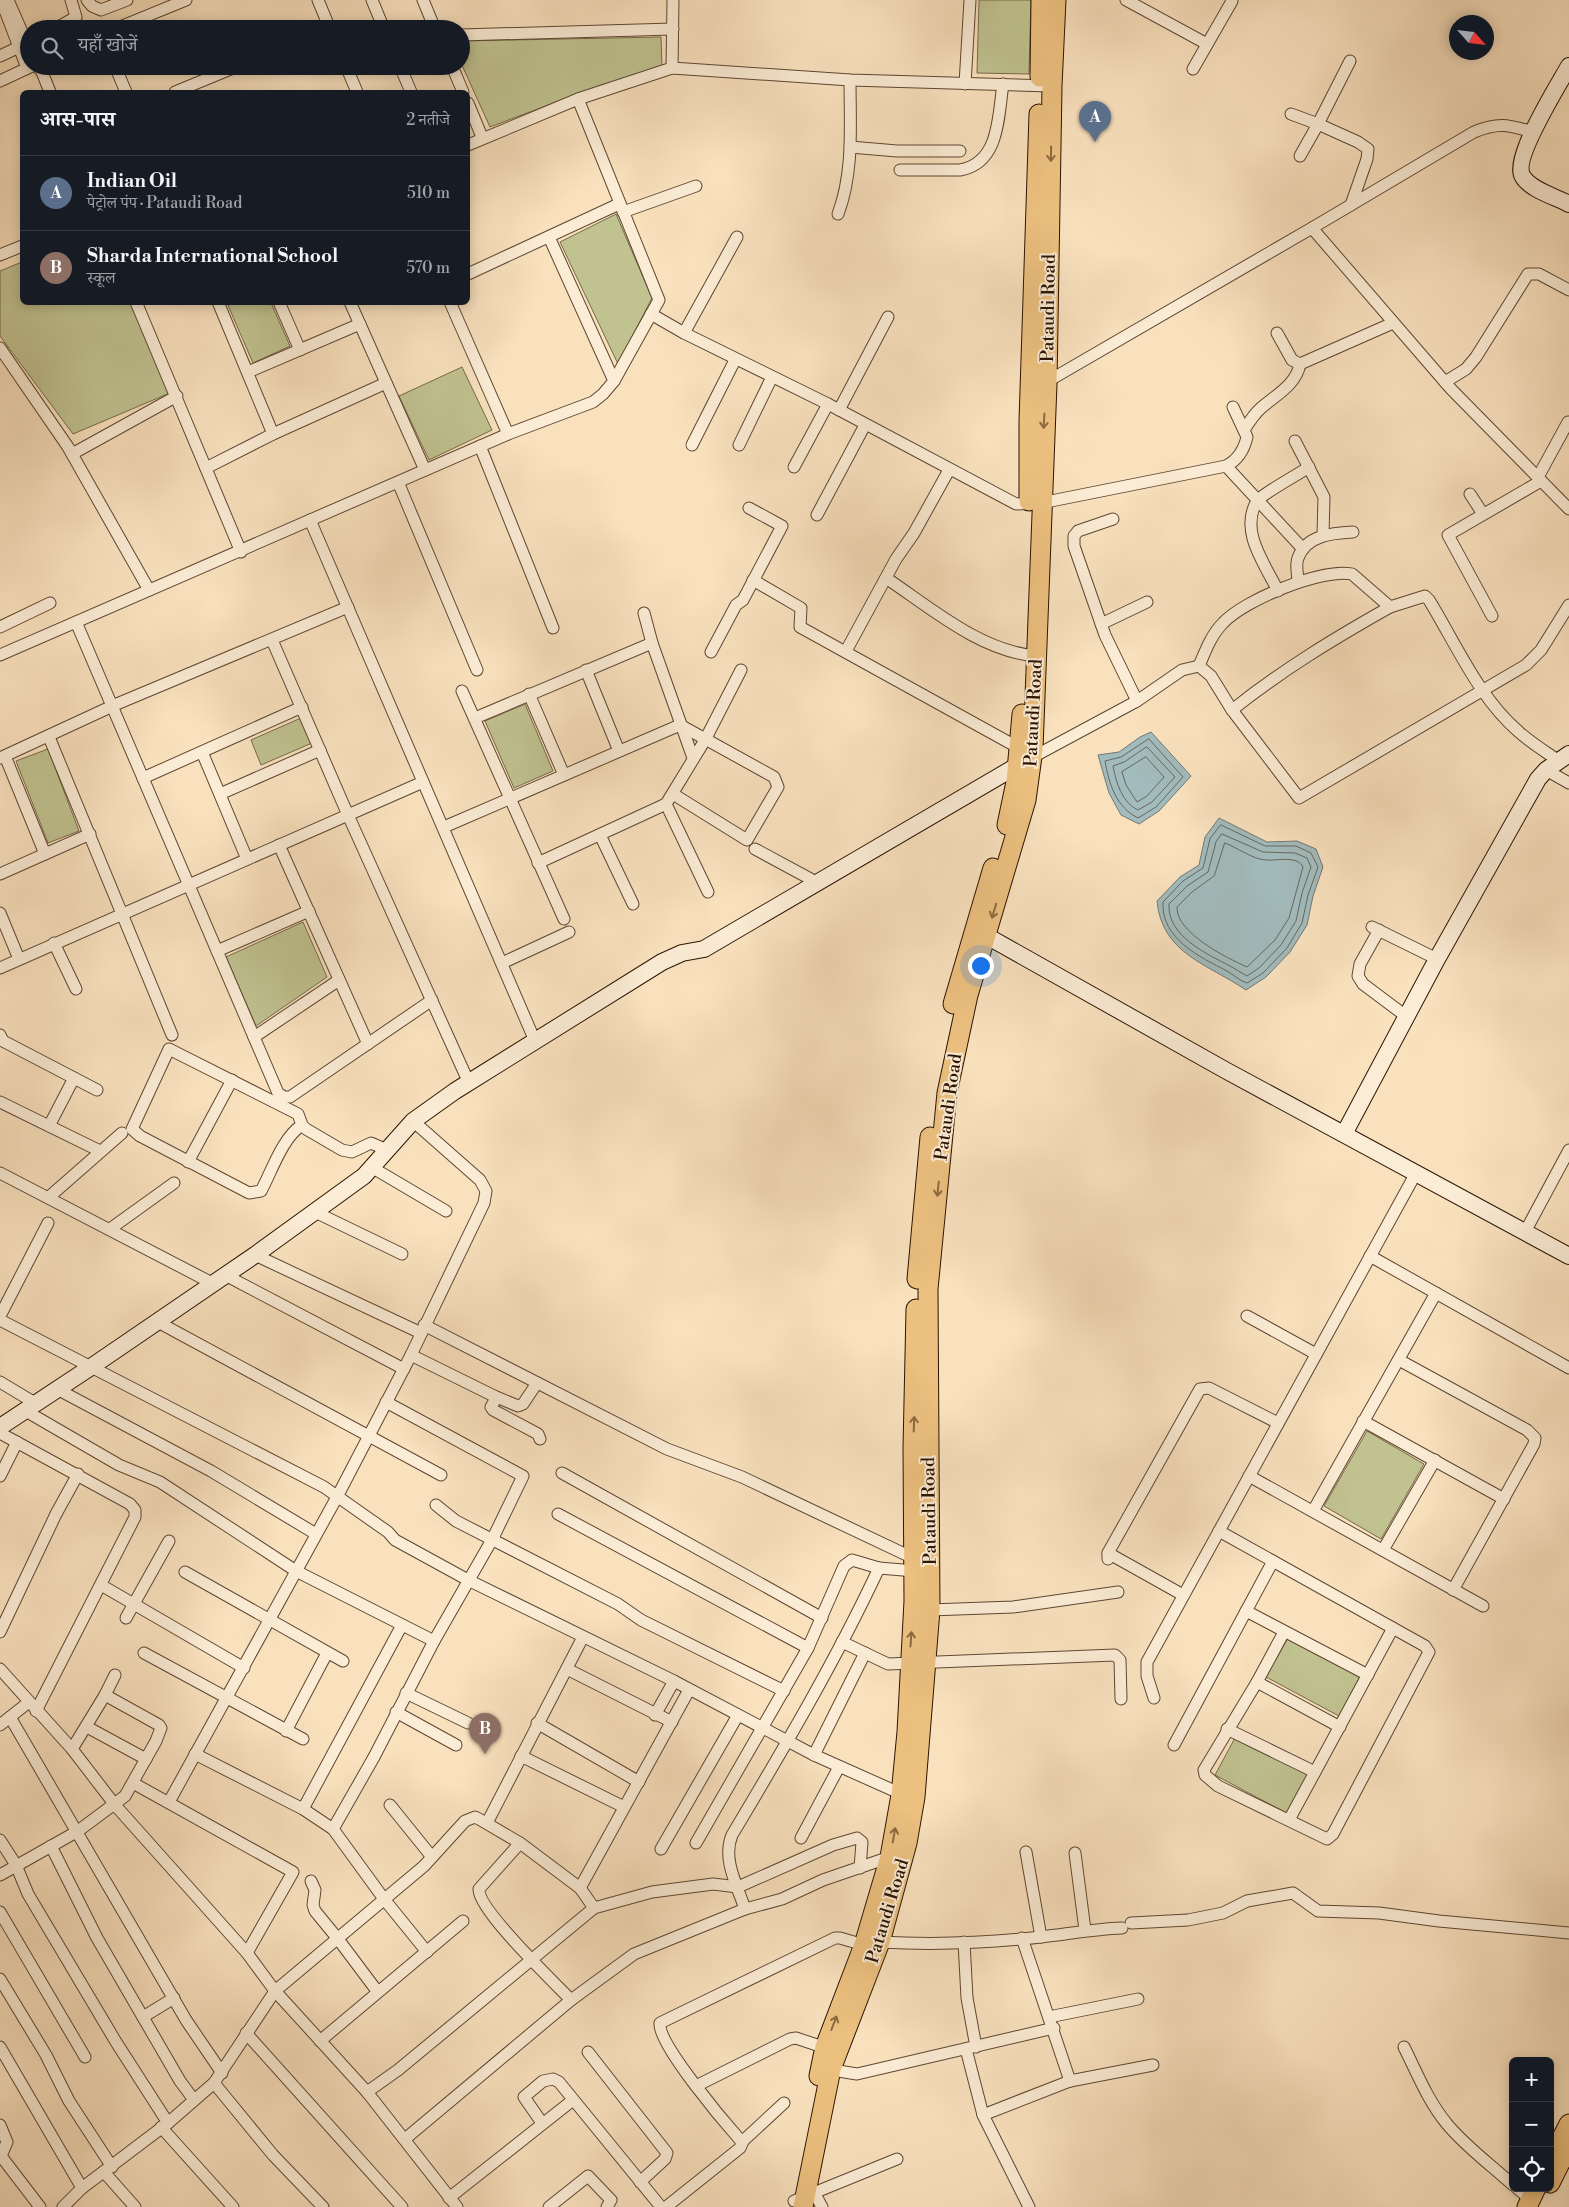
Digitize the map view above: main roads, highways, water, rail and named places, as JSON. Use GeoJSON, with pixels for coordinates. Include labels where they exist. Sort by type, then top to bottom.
{"type":"FeatureCollection","features":[{"type":"Feature","properties":{"kind":"main road"},"geometry":{"type":"LineString","coordinates":[[802,2201],[826,2069],[870,1941],[890,1857],[908,1796],[908,1732],[918,1664],[914,1565],[922,1341],[919,1246],[931,1128],[955,993],[980,932],[1023,756],[1030,655],[1035,504],[1029,421],[1039,384],[1046,86],[1041,0]]}},
{"type":"Feature","properties":{"kind":"main road"},"geometry":{"type":"LineString","coordinates":[[1046,86],[1056,0]]}},
{"type":"Feature","properties":{"kind":"main road","name":"Pataudi Road"},"geometry":{"type":"LineString","coordinates":[[918,1664],[930,1610],[922,1341]]}},
{"type":"Feature","properties":{"kind":"main road","name":"Pataudi Road"},"geometry":{"type":"LineString","coordinates":[[870,1941],[907,1843],[908,1796]]}},
{"type":"Feature","properties":{"kind":"main road"},"geometry":{"type":"LineString","coordinates":[[1554,2153],[1569,2124]]}},
{"type":"Feature","properties":{"kind":"main road"},"geometry":{"type":"LineString","coordinates":[[1554,2175],[1569,2146]]}},
{"type":"Feature","properties":{"kind":"water"},"geometry":{"type":"Polygon","coordinates":[[[1151,732],[1191,776],[1159,811],[1139,824],[1121,815],[1109,793],[1098,755],[1119,752],[1140,737],[1151,732]]]}},
{"type":"Feature","properties":{"kind":"water"},"geometry":{"type":"Polygon","coordinates":[[[1219,818],[1267,842],[1297,841],[1316,849],[1323,867],[1313,896],[1307,925],[1290,952],[1266,977],[1246,990],[1189,956],[1177,946],[1168,934],[1161,919],[1157,901],[1180,877],[1199,865],[1205,837],[1219,818]]]}},
{"type":"Feature","properties":{"kind":"place","name":"Indian Oil"},"geometry":{"type":"Point","coordinates":[1095,142]}},
{"type":"Feature","properties":{"kind":"place","name":"Sharda International School"},"geometry":{"type":"Point","coordinates":[485,1754]}}]}
